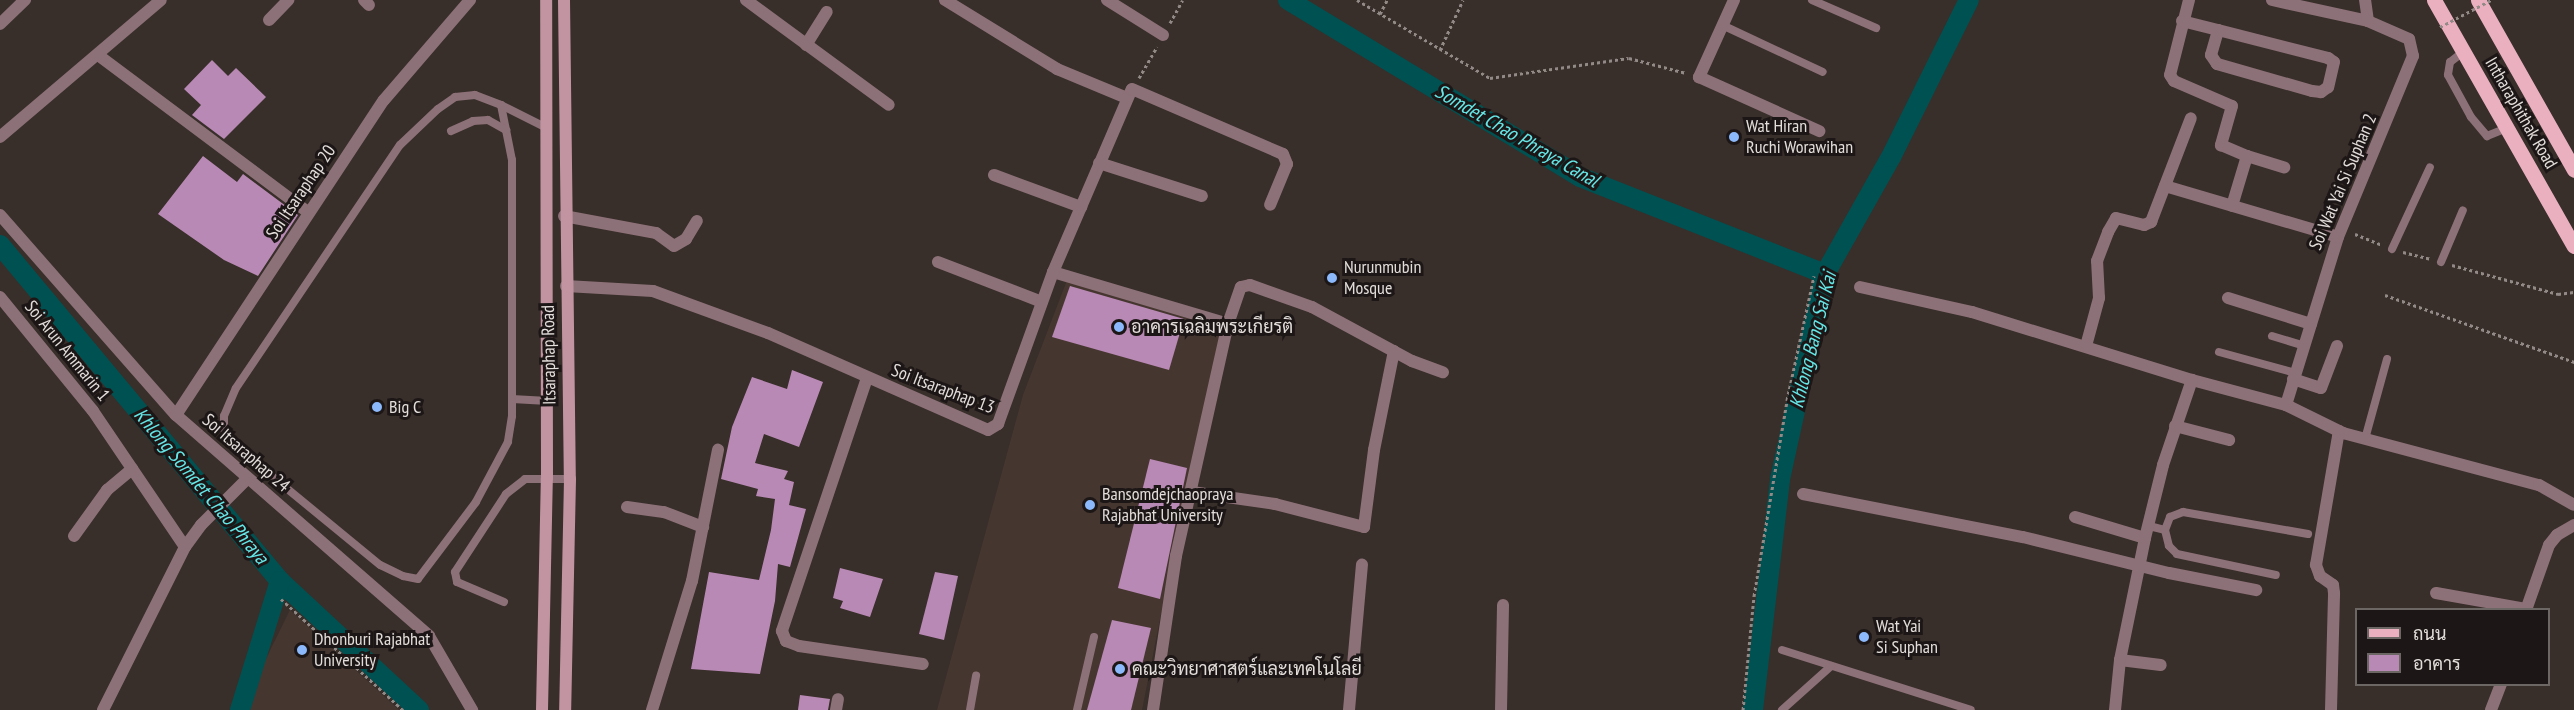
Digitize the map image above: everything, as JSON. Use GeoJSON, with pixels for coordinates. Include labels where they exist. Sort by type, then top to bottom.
{"type":"FeatureCollection","features":[{"type":"Feature","properties":{"kind":"main road"},"geometry":{"type":"LineString","coordinates":[[542,710],[548,401],[546,0]]}},
{"type":"Feature","properties":{"kind":"main road","name":"Itsaraphap Road"},"geometry":{"type":"LineString","coordinates":[[564,0],[564,216],[570,479],[565,710]]}},
{"type":"Feature","properties":{"kind":"main road","name":"Intharaphithak Road"},"geometry":{"type":"LineString","coordinates":[[2434,0],[2574,246]]}},
{"type":"Feature","properties":{"kind":"main road","name":"Intharaphithak Road"},"geometry":{"type":"LineString","coordinates":[[2478,0],[2574,170]]}},
{"type":"Feature","properties":{"kind":"street"},"geometry":{"type":"LineString","coordinates":[[0,24],[25,0]]}},
{"type":"Feature","properties":{"kind":"street"},"geometry":{"type":"LineString","coordinates":[[0,137],[161,0]]}},
{"type":"Feature","properties":{"kind":"street"},"geometry":{"type":"LineString","coordinates":[[269,20],[288,0]]}},
{"type":"Feature","properties":{"kind":"street","name":"Soi Itsaraphap 20"},"geometry":{"type":"LineString","coordinates":[[177,415],[308,212],[384,100],[470,0]]}},
{"type":"Feature","properties":{"kind":"street"},"geometry":{"type":"LineString","coordinates":[[746,0],[889,105]]}},
{"type":"Feature","properties":{"kind":"street"},"geometry":{"type":"LineString","coordinates":[[945,0],[1057,69],[1129,94],[1283,154],[1287,164],[1270,206]]}},
{"type":"Feature","properties":{"kind":"street"},"geometry":{"type":"LineString","coordinates":[[1107,0],[1163,35]]}},
{"type":"Feature","properties":{"kind":"street"},"geometry":{"type":"LineString","coordinates":[[1734,0],[1699,77],[1819,130]]}},
{"type":"Feature","properties":{"kind":"street"},"geometry":{"type":"LineString","coordinates":[[2188,0],[2170,75],[2174,81],[2232,106],[2221,145],[2247,156],[2284,167]]}},
{"type":"Feature","properties":{"kind":"street"},"geometry":{"type":"LineString","coordinates":[[2272,0],[2368,21],[2365,0]]}},
{"type":"Feature","properties":{"kind":"street"},"geometry":{"type":"LineString","coordinates":[[806,45],[827,12]]}},
{"type":"Feature","properties":{"kind":"street"},"geometry":{"type":"LineString","coordinates":[[2182,21],[2218,30],[2328,58],[2334,62],[2328,87],[2321,92],[2313,91],[2217,64],[2211,55],[2218,30]]}},
{"type":"Feature","properties":{"kind":"street","name":"Soi Wat Yai Si Suphan 2"},"geometry":{"type":"LineString","coordinates":[[2286,405],[2340,233],[2413,56],[2409,39],[2368,21]]}},
{"type":"Feature","properties":{"kind":"street"},"geometry":{"type":"LineString","coordinates":[[98,55],[308,212]]}},
{"type":"Feature","properties":{"kind":"street","name":"Soi Itsaraphap 13"},"geometry":{"type":"LineString","coordinates":[[566,286],[653,291],[768,333],[988,430],[994,429],[1053,272],[1129,94]]}},
{"type":"Feature","properties":{"kind":"street"},"geometry":{"type":"LineString","coordinates":[[2086,346],[2099,298],[2097,261],[2108,232],[2116,219],[2144,225],[2151,222],[2191,118]]}},
{"type":"Feature","properties":{"kind":"street"},"geometry":{"type":"LineString","coordinates":[[2232,206],[2247,156]]}},
{"type":"Feature","properties":{"kind":"street"},"geometry":{"type":"LineString","coordinates":[[1099,163],[1202,196]]}},
{"type":"Feature","properties":{"kind":"street"},"geometry":{"type":"LineString","coordinates":[[994,175],[1081,207]]}},
{"type":"Feature","properties":{"kind":"street"},"geometry":{"type":"LineString","coordinates":[[2164,186],[2340,233]]}},
{"type":"Feature","properties":{"kind":"street","name":"Soi Itsaraphap 24"},"geometry":{"type":"LineString","coordinates":[[0,215],[177,415],[247,479],[413,619],[429,636],[472,710]]}},
{"type":"Feature","properties":{"kind":"street"},"geometry":{"type":"LineString","coordinates":[[564,216],[656,233],[674,246],[686,239],[698,221]]}},
{"type":"Feature","properties":{"kind":"street"},"geometry":{"type":"LineString","coordinates":[[938,262],[1042,302]]}},
{"type":"Feature","properties":{"kind":"street"},"geometry":{"type":"LineString","coordinates":[[1053,272],[1228,324]]}},
{"type":"Feature","properties":{"kind":"street"},"geometry":{"type":"LineString","coordinates":[[1153,710],[1176,556],[1228,324],[1241,287],[1250,285],[1341,319],[1394,351],[1443,372]]}},
{"type":"Feature","properties":{"kind":"street"},"geometry":{"type":"LineString","coordinates":[[1860,287],[1972,312],[2192,380],[2286,405],[2339,431],[2539,484],[2574,505]]}},
{"type":"Feature","properties":{"kind":"street","name":"Soi Arun Ammarin 1"},"geometry":{"type":"LineString","coordinates":[[0,297],[93,411],[185,547]]}},
{"type":"Feature","properties":{"kind":"street"},"geometry":{"type":"LineString","coordinates":[[2228,298],[2311,324]]}},
{"type":"Feature","properties":{"kind":"street"},"geometry":{"type":"LineString","coordinates":[[2294,376],[2320,388],[2337,346]]}},
{"type":"Feature","properties":{"kind":"street"},"geometry":{"type":"LineString","coordinates":[[1192,492],[1275,504],[1364,527],[1374,450],[1394,351]]}},
{"type":"Feature","properties":{"kind":"street"},"geometry":{"type":"LineString","coordinates":[[867,378],[782,631],[786,641],[798,646],[923,664]]}},
{"type":"Feature","properties":{"kind":"street"},"geometry":{"type":"LineString","coordinates":[[2115,710],[2120,660],[2147,532],[2175,426],[2192,380]]}},
{"type":"Feature","properties":{"kind":"street"},"geometry":{"type":"LineString","coordinates":[[2175,426],[2229,440]]}},
{"type":"Feature","properties":{"kind":"street"},"geometry":{"type":"LineString","coordinates":[[2331,710],[2334,593],[2333,585],[2320,576],[2316,565],[2339,431]]}},
{"type":"Feature","properties":{"kind":"street"},"geometry":{"type":"LineString","coordinates":[[652,710],[692,581],[718,450]]}},
{"type":"Feature","properties":{"kind":"street"},"geometry":{"type":"LineString","coordinates":[[74,536],[107,490],[132,469]]}},
{"type":"Feature","properties":{"kind":"street"},"geometry":{"type":"LineString","coordinates":[[103,710],[185,547],[201,525],[247,479]]}},
{"type":"Feature","properties":{"kind":"street"},"geometry":{"type":"LineString","coordinates":[[1803,494],[2023,537],[2140,566],[2256,590]]}},
{"type":"Feature","properties":{"kind":"street"},"geometry":{"type":"LineString","coordinates":[[627,507],[664,512],[703,527]]}},
{"type":"Feature","properties":{"kind":"street"},"geometry":{"type":"LineString","coordinates":[[2075,518],[2147,532]]}},
{"type":"Feature","properties":{"kind":"street"},"geometry":{"type":"LineString","coordinates":[[2526,608],[2549,545],[2557,535],[2574,525]]}},
{"type":"Feature","properties":{"kind":"street"},"geometry":{"type":"LineString","coordinates":[[1349,710],[1362,565]]}},
{"type":"Feature","properties":{"kind":"street"},"geometry":{"type":"LineString","coordinates":[[2436,593],[2520,608]]}},
{"type":"Feature","properties":{"kind":"street"},"geometry":{"type":"LineString","coordinates":[[1501,710],[1503,605]]}},
{"type":"Feature","properties":{"kind":"street"},"geometry":{"type":"LineString","coordinates":[[2120,660],[2162,665]]}},
{"type":"Feature","properties":{"kind":"street"},"geometry":{"type":"LineString","coordinates":[[2491,710],[2500,686]]}},
{"type":"Feature","properties":{"kind":"lane"},"geometry":{"type":"LineString","coordinates":[[1812,0],[1876,28]]}},
{"type":"Feature","properties":{"kind":"lane"},"geometry":{"type":"LineString","coordinates":[[1722,25],[1823,72]]}},
{"type":"Feature","properties":{"kind":"lane"},"geometry":{"type":"LineString","coordinates":[[2463,52],[2451,62],[2448,75],[2471,117],[2487,136],[2507,128]]}},
{"type":"Feature","properties":{"kind":"lane"},"geometry":{"type":"LineString","coordinates":[[501,105],[512,160],[512,399],[508,442],[496,469],[417,579],[380,566],[230,442],[224,429],[224,416],[236,388],[400,145],[455,97],[475,95],[501,105],[548,128]]}},
{"type":"Feature","properties":{"kind":"lane"},"geometry":{"type":"LineString","coordinates":[[451,132],[473,121],[488,120],[506,130]]}},
{"type":"Feature","properties":{"kind":"lane"},"geometry":{"type":"LineString","coordinates":[[2392,249],[2430,167]]}},
{"type":"Feature","properties":{"kind":"lane"},"geometry":{"type":"LineString","coordinates":[[2441,262],[2463,210]]}},
{"type":"Feature","properties":{"kind":"lane"},"geometry":{"type":"LineString","coordinates":[[2272,336],[2305,346]]}},
{"type":"Feature","properties":{"kind":"lane"},"geometry":{"type":"LineString","coordinates":[[2218,352],[2294,376]]}},
{"type":"Feature","properties":{"kind":"lane"},"geometry":{"type":"LineString","coordinates":[[2365,439],[2387,358]]}},
{"type":"Feature","properties":{"kind":"lane"},"geometry":{"type":"LineString","coordinates":[[512,399],[548,401]]}},
{"type":"Feature","properties":{"kind":"lane"},"geometry":{"type":"LineString","coordinates":[[504,602],[457,582],[453,576],[506,494],[525,479],[570,479]]}},
{"type":"Feature","properties":{"kind":"lane"},"geometry":{"type":"LineString","coordinates":[[2276,576],[2176,554],[2169,546],[2165,530],[2170,517],[2183,512],[2308,534]]}},
{"type":"Feature","properties":{"kind":"lane"},"geometry":{"type":"LineString","coordinates":[[2147,532],[2165,530]]}},
{"type":"Feature","properties":{"kind":"lane"},"geometry":{"type":"LineString","coordinates":[[1077,710],[1094,637]]}},
{"type":"Feature","properties":{"kind":"lane"},"geometry":{"type":"LineString","coordinates":[[1782,650],[1971,710]]}},
{"type":"Feature","properties":{"kind":"lane"},"geometry":{"type":"LineString","coordinates":[[1782,710],[1831,666]]}},
{"type":"Feature","properties":{"kind":"lane"},"geometry":{"type":"LineString","coordinates":[[970,710],[976,675]]}},
{"type":"Feature","properties":{"kind":"path"},"geometry":{"type":"LineString","coordinates":[[1357,0],[1490,78],[1629,58],[1699,77]]}},
{"type":"Feature","properties":{"kind":"path"},"geometry":{"type":"LineString","coordinates":[[1380,14],[1387,0]]}},
{"type":"Feature","properties":{"kind":"path"},"geometry":{"type":"LineString","coordinates":[[1440,50],[1463,0]]}},
{"type":"Feature","properties":{"kind":"path"},"geometry":{"type":"LineString","coordinates":[[2440,27],[2490,0]]}},
{"type":"Feature","properties":{"kind":"path"},"geometry":{"type":"LineString","coordinates":[[2340,233],[2559,294],[2574,292]]}},
{"type":"Feature","properties":{"kind":"path"},"geometry":{"type":"LineString","coordinates":[[1743,710],[1758,573],[1787,400],[1814,276]]}},
{"type":"Feature","properties":{"kind":"path"},"geometry":{"type":"LineString","coordinates":[[2385,295],[2574,362]]}},
{"type":"Feature","properties":{"kind":"path"},"geometry":{"type":"LineString","coordinates":[[282,599],[403,710]]}},
{"type":"Feature","properties":{"kind":"shaded area","name":"Bansomdejchaopraya Rajabhat University"},"geometry":{"type":"Polygon","coordinates":[[[1069,275],[1231,325],[1161,614],[1142,710],[937,710],[1023,395],[1069,275]]]}},
{"type":"Feature","properties":{"kind":"shaded area","name":"Dhonburi Rajabhat University"},"geometry":{"type":"Polygon","coordinates":[[[290,610],[399,710],[247,710],[251,689],[290,610]]]}},
{"type":"Feature","properties":{"kind":"building"},"geometry":{"type":"Polygon","coordinates":[[[212,60],[228,76],[236,68],[266,97],[224,139],[192,115],[201,105],[184,89],[212,60]]]}},
{"type":"Feature","properties":{"kind":"building"},"geometry":{"type":"Polygon","coordinates":[[[203,156],[237,182],[243,174],[298,215],[258,276],[224,260],[158,214],[203,156]]]}},
{"type":"Feature","properties":{"kind":"building","name":"อาคารเฉลิมพระเกียรติ"},"geometry":{"type":"Polygon","coordinates":[[[1070,286],[1184,319],[1169,370],[1052,337],[1070,286]]]}},
{"type":"Feature","properties":{"kind":"building"},"geometry":{"type":"Polygon","coordinates":[[[792,370],[823,382],[799,447],[764,434],[755,463],[788,471],[784,479],[794,482],[789,505],[806,509],[790,567],[778,564],[775,601],[760,674],[691,669],[709,572],[759,580],[771,530],[775,499],[756,496],[758,489],[721,479],[732,427],[752,377],[787,389],[792,370]]]}},
{"type":"Feature","properties":{"kind":"building"},"geometry":{"type":"Polygon","coordinates":[[[1150,459],[1187,468],[1160,599],[1118,588],[1150,459]]]}},
{"type":"Feature","properties":{"kind":"building"},"geometry":{"type":"Polygon","coordinates":[[[840,568],[883,579],[870,617],[840,608],[843,601],[833,598],[840,568]]]}},
{"type":"Feature","properties":{"kind":"building"},"geometry":{"type":"Polygon","coordinates":[[[935,572],[958,576],[944,640],[919,634],[935,572]]]}},
{"type":"Feature","properties":{"kind":"building","name":"คณะวิทยาศาสตร์และเทคโนโลยี"},"geometry":{"type":"Polygon","coordinates":[[[1112,620],[1151,628],[1131,710],[1087,710],[1112,620]]]}},
{"type":"Feature","properties":{"kind":"building"},"geometry":{"type":"Polygon","coordinates":[[[800,695],[830,699],[828,710],[798,710],[800,695]]]}},
{"type":"Feature","properties":{"kind":"waterway","name":"Somdet Chao Phraya Canal"},"geometry":{"type":"LineString","coordinates":[[1288,0],[1580,177],[1825,274]]}},
{"type":"Feature","properties":{"kind":"waterway","name":"Khlong Bang Sai Kai"},"geometry":{"type":"LineString","coordinates":[[1753,710],[1780,479],[1825,274],[1891,157],[1969,0]]}},
{"type":"Feature","properties":{"kind":"waterway","name":"Khlong Somdet Chao Phraya"},"geometry":{"type":"LineString","coordinates":[[0,245],[280,581],[419,710]]}},
{"type":"Feature","properties":{"kind":"waterway"},"geometry":{"type":"LineString","coordinates":[[240,710],[280,581]]}},
{"type":"Feature","properties":{"kind":"place","name":"Wat Hiran Ruchi Worawihan"},"geometry":{"type":"Point","coordinates":[1734,137]}},
{"type":"Feature","properties":{"kind":"place","name":"Nurunmubin Mosque"},"geometry":{"type":"Point","coordinates":[1332,278]}},
{"type":"Feature","properties":{"kind":"place","name":"อาคารเฉลิมพระเกียรติ"},"geometry":{"type":"Point","coordinates":[1119,327]}},
{"type":"Feature","properties":{"kind":"place","name":"Big C"},"geometry":{"type":"Point","coordinates":[377,407]}},
{"type":"Feature","properties":{"kind":"place","name":"Bansomdejchaopraya Rajabhat University"},"geometry":{"type":"Point","coordinates":[1090,505]}},
{"type":"Feature","properties":{"kind":"place","name":"Wat Yai Si Suphan"},"geometry":{"type":"Point","coordinates":[1864,637]}},
{"type":"Feature","properties":{"kind":"place","name":"Dhonburi Rajabhat University"},"geometry":{"type":"Point","coordinates":[302,650]}},
{"type":"Feature","properties":{"kind":"place","name":"คณะวิทยาศาสตร์และเทคโนโลยี"},"geometry":{"type":"Point","coordinates":[1120,669]}}]}
